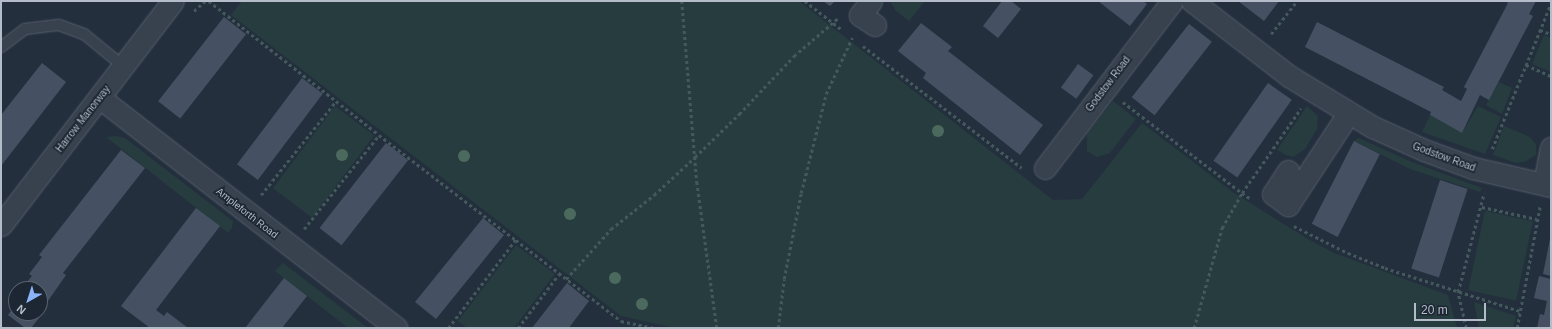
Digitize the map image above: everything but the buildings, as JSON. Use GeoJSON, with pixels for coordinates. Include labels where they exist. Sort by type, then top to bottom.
{"type":"FeatureCollection","features":[{"type":"Feature","properties":{"kind":"street","name":"Godstow Road"},"geometry":{"type":"LineString","coordinates":[[1044,168],[1172,1]]}},
{"type":"Feature","properties":{"kind":"street","name":"Godstow Road"},"geometry":{"type":"LineString","coordinates":[[1192,1],[1313,92],[1348,114],[1417,148],[1488,172],[1548,185]]}},
{"type":"Feature","properties":{"kind":"street","name":"Harrow Manorway"},"geometry":{"type":"LineString","coordinates":[[1,225],[100,98],[166,5]]}},
{"type":"Feature","properties":{"kind":"street","name":"Ampleforth Road"},"geometry":{"type":"LineString","coordinates":[[100,98],[396,328]]}},
{"type":"Feature","properties":{"kind":"street"},"geometry":{"type":"LineString","coordinates":[[1288,171],[1273,194],[1288,205],[1348,114]]}},
{"type":"Feature","properties":{"kind":"street"},"geometry":{"type":"LineString","coordinates":[[1548,185],[1551,148]]}},
{"type":"Feature","properties":{"kind":"lane"},"geometry":{"type":"LineString","coordinates":[[1,47],[25,29],[59,25],[84,34],[123,66]]}},
{"type":"Feature","properties":{"kind":"path"},"geometry":{"type":"LineString","coordinates":[[209,1],[379,135],[621,321],[654,328]]}},
{"type":"Feature","properties":{"kind":"path"},"geometry":{"type":"LineString","coordinates":[[682,1],[695,157],[717,328]]}},
{"type":"Feature","properties":{"kind":"path"},"geometry":{"type":"LineString","coordinates":[[805,1],[1021,168],[1044,168]]}},
{"type":"Feature","properties":{"kind":"path"},"geometry":{"type":"LineString","coordinates":[[1258,51],[1297,1]]}},
{"type":"Feature","properties":{"kind":"path"},"geometry":{"type":"LineString","coordinates":[[1466,328],[1458,292],[1482,207],[1490,154],[1551,3]]}},
{"type":"Feature","properties":{"kind":"path"},"geometry":{"type":"LineString","coordinates":[[566,279],[611,229],[654,195],[695,157],[739,114],[794,56],[833,23]]}},
{"type":"Feature","properties":{"kind":"path"},"geometry":{"type":"LineString","coordinates":[[1540,30],[1551,34]]}},
{"type":"Feature","properties":{"kind":"path"},"geometry":{"type":"LineString","coordinates":[[778,328],[784,279],[801,193],[822,109],[826,94],[852,38]]}},
{"type":"Feature","properties":{"kind":"path"},"geometry":{"type":"LineString","coordinates":[[1526,66],[1551,76]]}},
{"type":"Feature","properties":{"kind":"path"},"geometry":{"type":"LineString","coordinates":[[1105,88],[1253,200]]}},
{"type":"Feature","properties":{"kind":"path"},"geometry":{"type":"LineString","coordinates":[[1194,328],[1216,243],[1242,193],[1313,92]]}},
{"type":"Feature","properties":{"kind":"path"},"geometry":{"type":"LineString","coordinates":[[247,213],[336,101]]}},
{"type":"Feature","properties":{"kind":"path"},"geometry":{"type":"LineString","coordinates":[[290,247],[379,135]]}},
{"type":"Feature","properties":{"kind":"path"},"geometry":{"type":"LineString","coordinates":[[1517,328],[1537,219],[1548,185]]}},
{"type":"Feature","properties":{"kind":"path"},"geometry":{"type":"LineString","coordinates":[[1482,207],[1537,219]]}},
{"type":"Feature","properties":{"kind":"path"},"geometry":{"type":"LineString","coordinates":[[1288,222],[1348,253],[1458,292],[1520,311]]}},
{"type":"Feature","properties":{"kind":"path"},"geometry":{"type":"LineString","coordinates":[[449,328],[516,240]]}},
{"type":"Feature","properties":{"kind":"path"},"geometry":{"type":"LineString","coordinates":[[518,328],[559,274]]}},
{"type":"Feature","properties":{"kind":"green space"},"geometry":{"type":"Polygon","coordinates":[[[242,1],[799,1],[1053,200],[1082,199],[1142,123],[1234,193],[1308,239],[1334,253],[1448,295],[1457,328],[675,328],[621,316],[231,15],[242,1]]]}},
{"type":"Feature","properties":{"kind":"green space"},"geometry":{"type":"Polygon","coordinates":[[[890,1],[925,1],[909,21],[896,11],[890,1]]]}},
{"type":"Feature","properties":{"kind":"green space"},"geometry":{"type":"Polygon","coordinates":[[[1544,35],[1551,38],[1551,72],[1532,64],[1544,35]]]}},
{"type":"Feature","properties":{"kind":"green space"},"geometry":{"type":"Polygon","coordinates":[[[1499,82],[1512,88],[1502,114],[1486,105],[1499,82]]]}},
{"type":"Feature","properties":{"kind":"green space"},"geometry":{"type":"Polygon","coordinates":[[[1113,101],[1136,119],[1110,153],[1097,157],[1087,151],[1087,134],[1113,101]]]}},
{"type":"Feature","properties":{"kind":"green space"},"geometry":{"type":"Polygon","coordinates":[[[335,106],[374,135],[312,218],[273,188],[335,106]]]}},
{"type":"Feature","properties":{"kind":"green space"},"geometry":{"type":"Polygon","coordinates":[[[1307,106],[1318,116],[1317,129],[1305,149],[1293,157],[1286,155],[1277,150],[1307,106]]]}},
{"type":"Feature","properties":{"kind":"green space"},"geometry":{"type":"Polygon","coordinates":[[[1478,106],[1501,117],[1485,154],[1422,132],[1430,115],[1462,133],[1478,106]]]}},
{"type":"Feature","properties":{"kind":"green space"},"geometry":{"type":"Polygon","coordinates":[[[1504,126],[1530,137],[1536,144],[1536,155],[1526,161],[1516,163],[1493,155],[1504,126]]]}},
{"type":"Feature","properties":{"kind":"green space"},"geometry":{"type":"Polygon","coordinates":[[[116,136],[125,138],[233,221],[232,228],[228,233],[106,137],[116,136]]]}},
{"type":"Feature","properties":{"kind":"green space"},"geometry":{"type":"Polygon","coordinates":[[[1359,138],[1412,162],[1482,188],[1480,192],[1410,169],[1354,141],[1359,138]]]}},
{"type":"Feature","properties":{"kind":"green space"},"geometry":{"type":"Polygon","coordinates":[[[1485,211],[1533,221],[1516,300],[1468,290],[1485,211]]]}},
{"type":"Feature","properties":{"kind":"green space"},"geometry":{"type":"Polygon","coordinates":[[[516,245],[555,274],[514,328],[467,328],[458,321],[516,245]]]}},
{"type":"Feature","properties":{"kind":"green space"},"geometry":{"type":"Polygon","coordinates":[[[283,263],[368,328],[348,328],[275,271],[283,263]]]}},
{"type":"Feature","properties":{"kind":"green space"},"geometry":{"type":"Polygon","coordinates":[[[1474,302],[1516,316],[1513,328],[1479,328],[1474,302]]]}}]}
